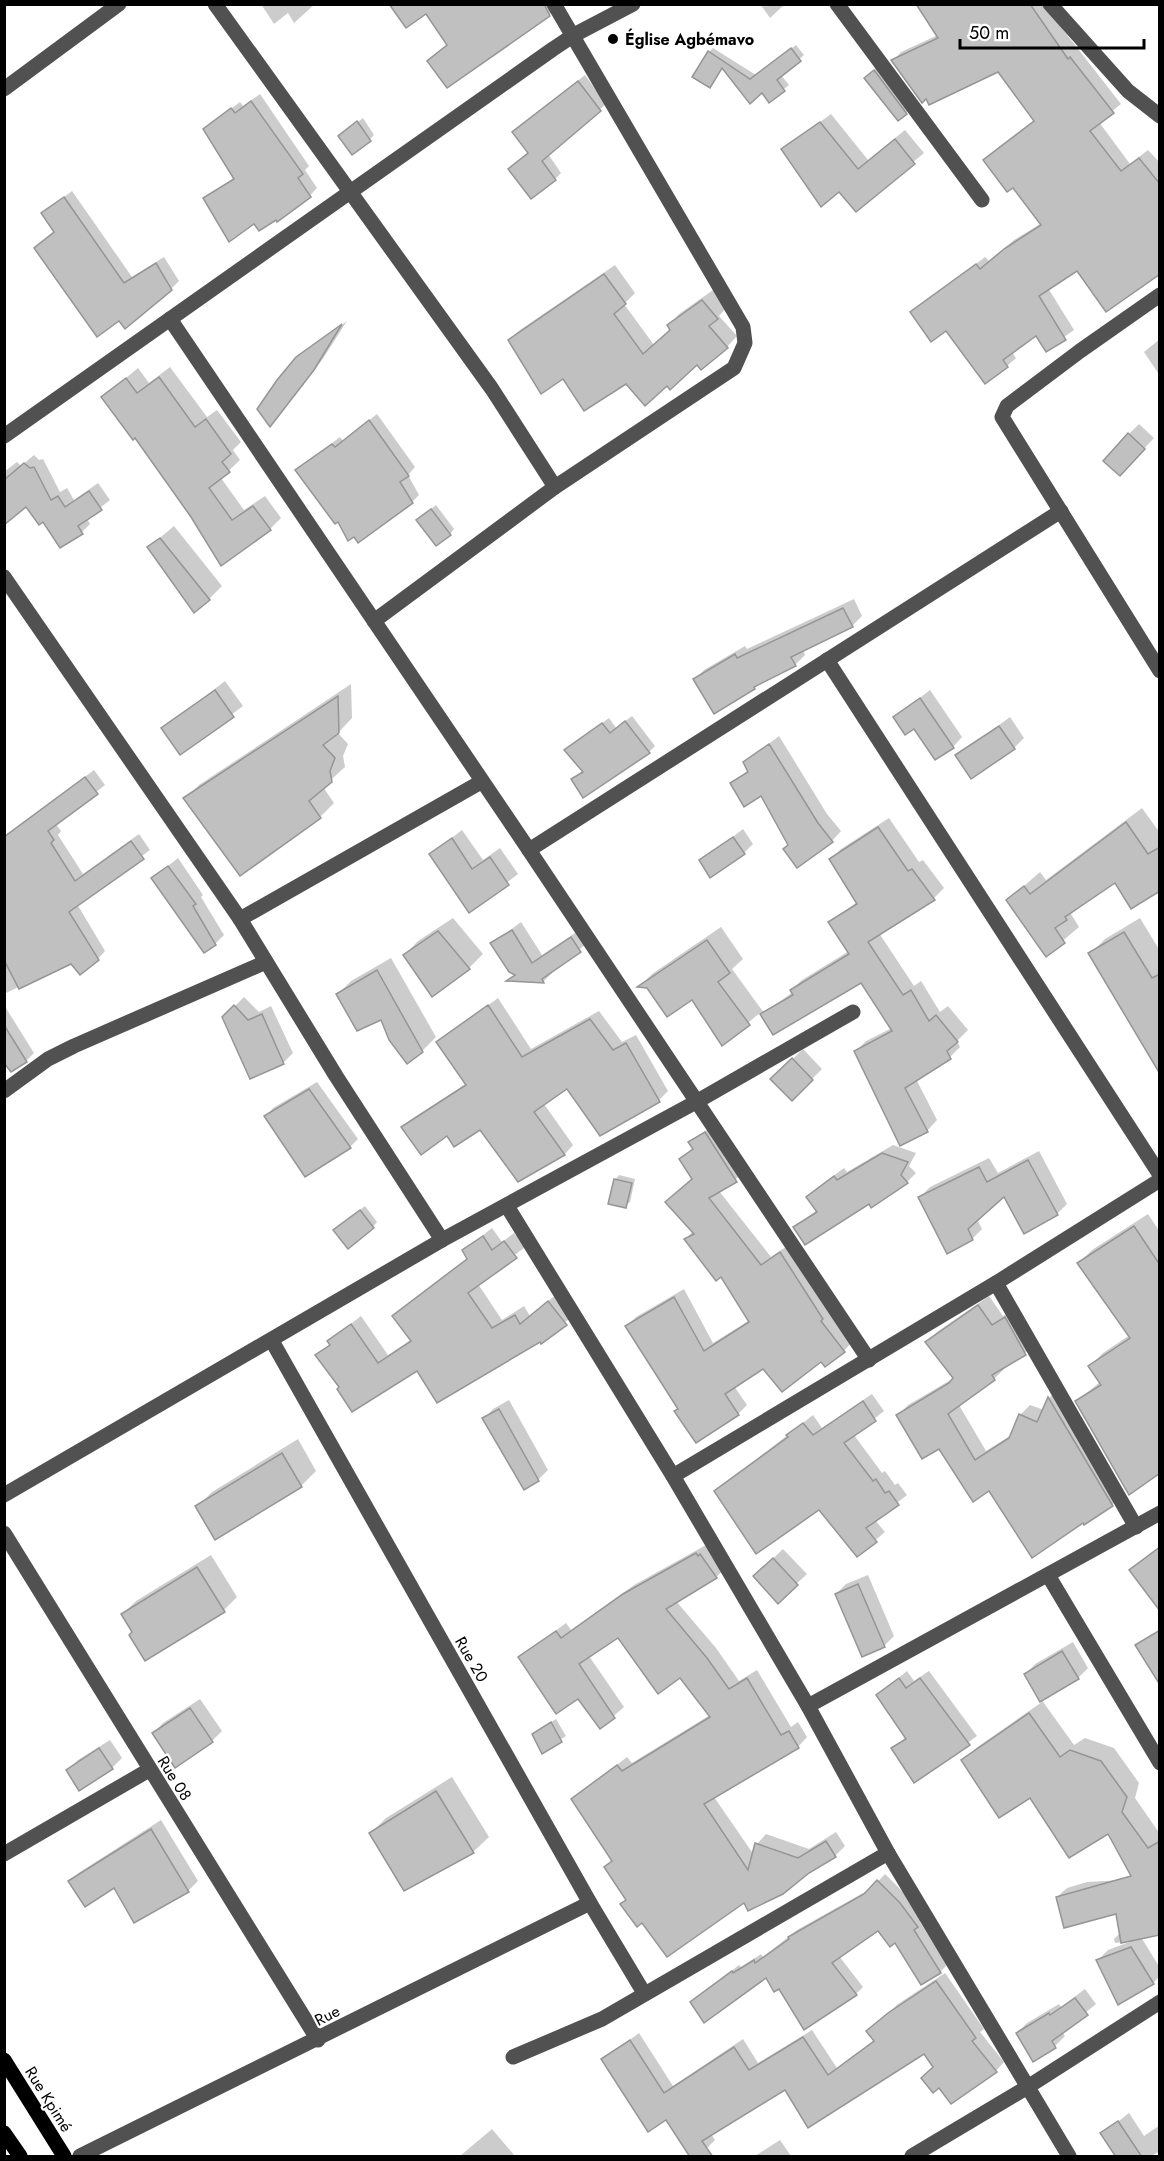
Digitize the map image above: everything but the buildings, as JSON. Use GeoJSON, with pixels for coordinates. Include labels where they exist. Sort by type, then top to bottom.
{"type":"FeatureCollection","features":[{"type":"Feature","properties":{"kind":"main road","name":"Rue Kpimé"},"geometry":{"type":"LineString","coordinates":[[4,2060],[64,2157]]}},
{"type":"Feature","properties":{"kind":"main road"},"geometry":{"type":"LineString","coordinates":[[4,2133],[20,2157]]}},
{"type":"Feature","properties":{"kind":"street"},"geometry":{"type":"LineString","coordinates":[[4,89],[118,4]]}},
{"type":"Feature","properties":{"kind":"street"},"geometry":{"type":"LineString","coordinates":[[215,4],[492,389],[555,487]]}},
{"type":"Feature","properties":{"kind":"street"},"geometry":{"type":"LineString","coordinates":[[374,621],[555,487],[734,368],[745,343],[743,327],[554,4]]}},
{"type":"Feature","properties":{"kind":"street"},"geometry":{"type":"LineString","coordinates":[[4,436],[574,35],[633,4]]}},
{"type":"Feature","properties":{"kind":"street"},"geometry":{"type":"LineString","coordinates":[[837,4],[982,200]]}},
{"type":"Feature","properties":{"kind":"street"},"geometry":{"type":"LineString","coordinates":[[1050,4],[1128,91],[1160,116]]}},
{"type":"Feature","properties":{"kind":"street"},"geometry":{"type":"LineString","coordinates":[[1160,295],[1080,351],[1002,411],[1004,423],[1160,671]]}},
{"type":"Feature","properties":{"kind":"street"},"geometry":{"type":"LineString","coordinates":[[170,319],[529,849],[868,1360]]}},
{"type":"Feature","properties":{"kind":"street"},"geometry":{"type":"LineString","coordinates":[[529,849],[1061,511]]}},
{"type":"Feature","properties":{"kind":"street"},"geometry":{"type":"LineString","coordinates":[[4,577],[240,919],[336,1076],[442,1240]]}},
{"type":"Feature","properties":{"kind":"street"},"geometry":{"type":"LineString","coordinates":[[827,660],[1160,1174]]}},
{"type":"Feature","properties":{"kind":"street"},"geometry":{"type":"LineString","coordinates":[[240,919],[482,782]]}},
{"type":"Feature","properties":{"kind":"street"},"geometry":{"type":"LineString","coordinates":[[4,1091],[48,1059],[74,1046],[266,962]]}},
{"type":"Feature","properties":{"kind":"street"},"geometry":{"type":"LineString","coordinates":[[4,1495],[442,1240],[696,1102],[853,1012]]}},
{"type":"Feature","properties":{"kind":"street"},"geometry":{"type":"LineString","coordinates":[[673,1476],[996,1283],[1160,1179]]}},
{"type":"Feature","properties":{"kind":"street"},"geometry":{"type":"LineString","coordinates":[[507,1206],[673,1476],[808,1706],[888,1853],[1069,2157]]}},
{"type":"Feature","properties":{"kind":"street"},"geometry":{"type":"LineString","coordinates":[[996,1283],[1136,1527]]}},
{"type":"Feature","properties":{"kind":"street","name":"Rue 20"},"geometry":{"type":"LineString","coordinates":[[272,1341],[590,1904],[644,1993]]}},
{"type":"Feature","properties":{"kind":"street"},"geometry":{"type":"LineString","coordinates":[[808,1706],[1160,1513]]}},
{"type":"Feature","properties":{"kind":"street","name":"Rue 08"},"geometry":{"type":"LineString","coordinates":[[4,1533],[318,2040]]}},
{"type":"Feature","properties":{"kind":"street"},"geometry":{"type":"LineString","coordinates":[[1048,1575],[1160,1763]]}},
{"type":"Feature","properties":{"kind":"street"},"geometry":{"type":"LineString","coordinates":[[4,1854],[149,1770]]}},
{"type":"Feature","properties":{"kind":"street"},"geometry":{"type":"LineString","coordinates":[[513,2057],[580,2031],[888,1853]]}},
{"type":"Feature","properties":{"kind":"street","name":"Rue"},"geometry":{"type":"LineString","coordinates":[[80,2157],[590,1904]]}},
{"type":"Feature","properties":{"kind":"street"},"geometry":{"type":"LineString","coordinates":[[912,2157],[1026,2088],[1160,2002]]}},
{"type":"Feature","properties":{"kind":"place","name":"Église Agbémavo"},"geometry":{"type":"Point","coordinates":[613,39]}}]}
